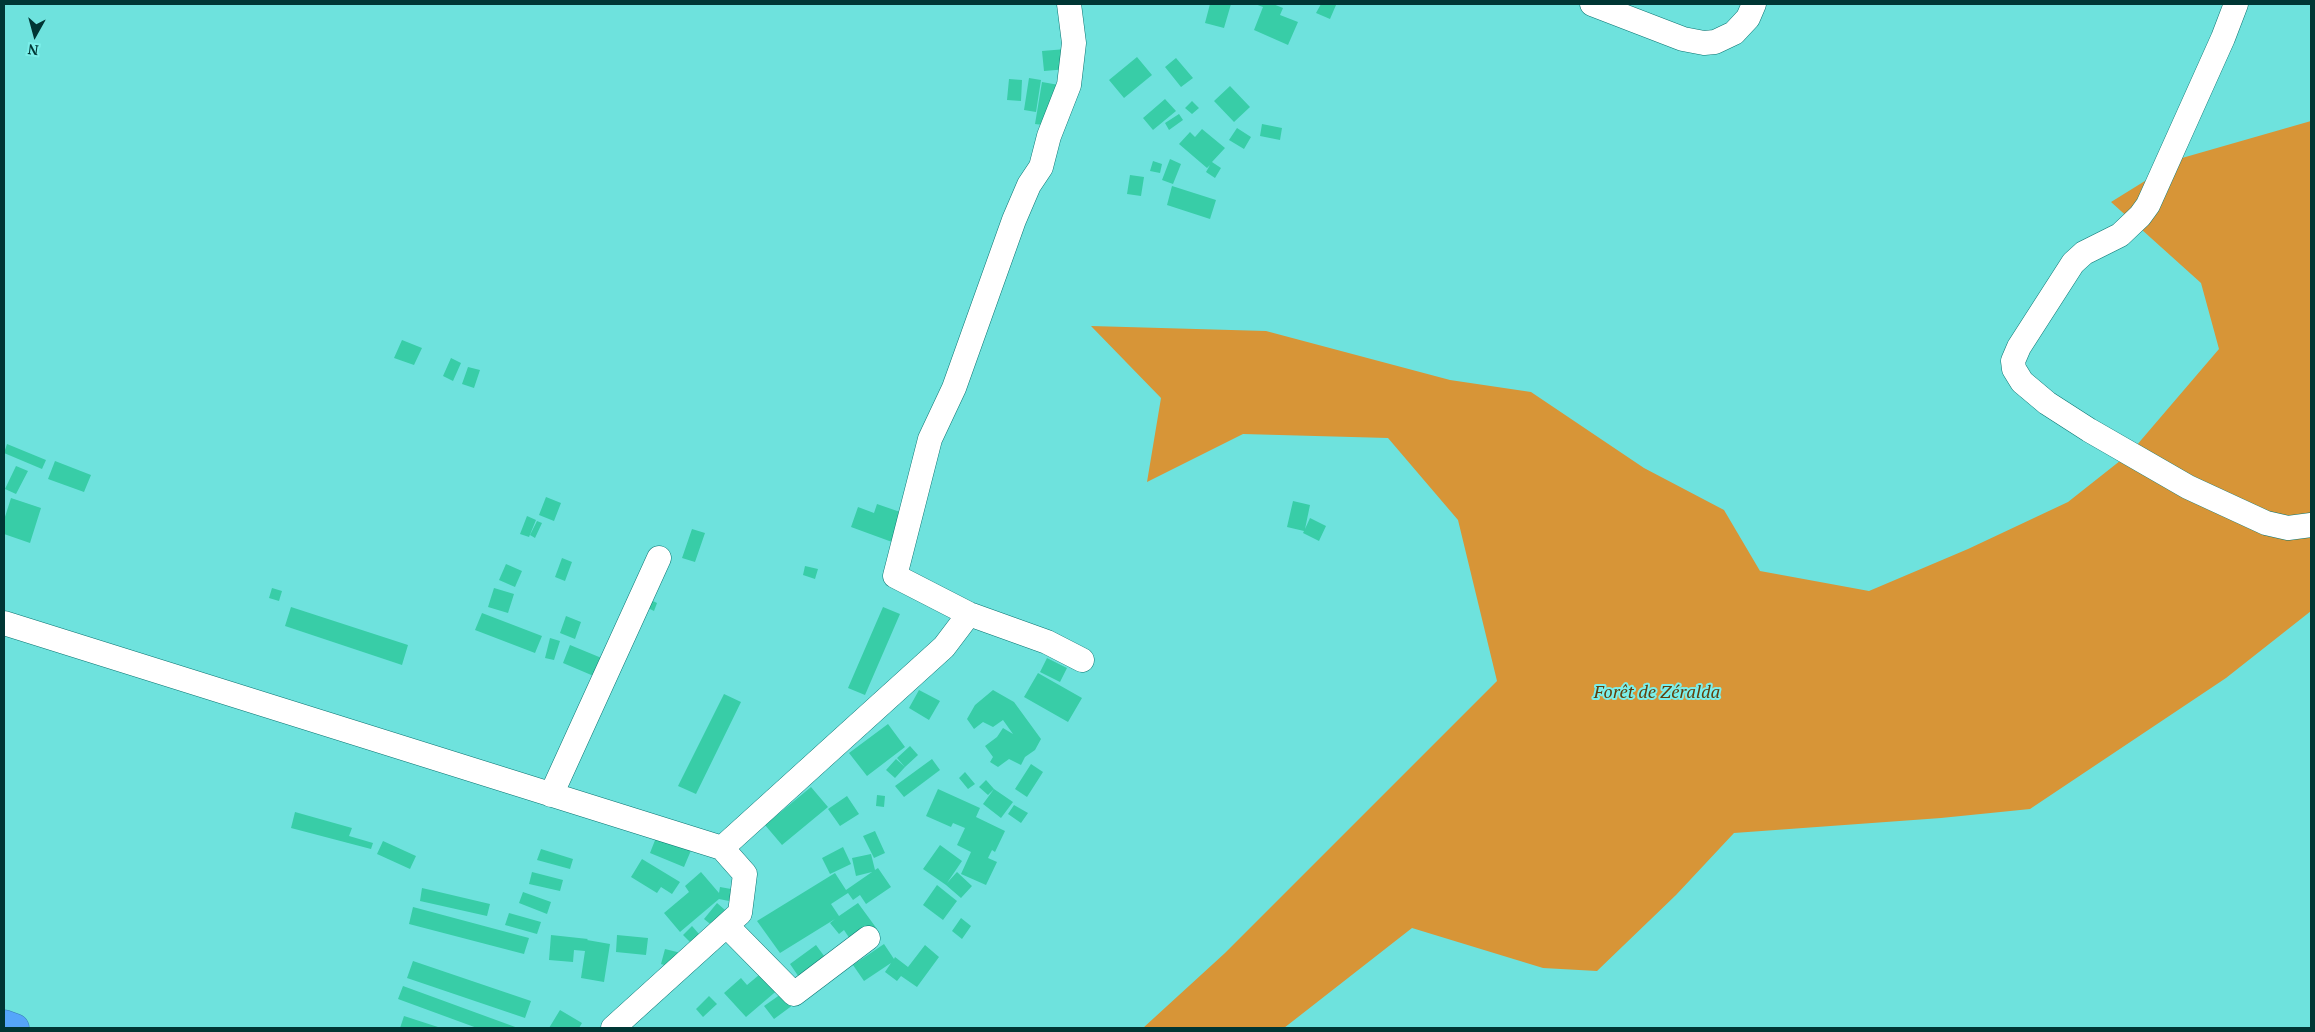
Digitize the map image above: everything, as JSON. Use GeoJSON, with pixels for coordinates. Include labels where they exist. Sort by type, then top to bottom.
{"type":"FeatureCollection","features":[{"type":"Feature","properties":{"kind":"highway"},"geometry":{"type":"LineString","coordinates":[[4,1024],[15,1028]]}},
{"type":"Feature","properties":{"kind":"street"},"geometry":{"type":"LineString","coordinates":[[1069,4],[1074,43],[1069,85],[1049,136],[1041,167],[1029,185],[1014,220],[954,388],[930,439],[895,576],[969,614],[1047,642],[1082,660]]}},
{"type":"Feature","properties":{"kind":"street"},"geometry":{"type":"LineString","coordinates":[[1592,4],[1683,39],[1704,43],[1715,42],[1734,33],[1748,18],[1754,4]]}},
{"type":"Feature","properties":{"kind":"street"},"geometry":{"type":"LineString","coordinates":[[2236,4],[2224,38],[2148,205],[2131,226],[2120,235],[2084,253],[2073,263],[2019,347],[2013,361],[2014,369],[2022,382],[2047,403],[2089,430],[2188,487],[2266,523],[2288,528],[2311,526]]}},
{"type":"Feature","properties":{"kind":"street"},"geometry":{"type":"LineString","coordinates":[[552,795],[659,558]]}},
{"type":"Feature","properties":{"kind":"street"},"geometry":{"type":"LineString","coordinates":[[722,848],[944,647],[969,614]]}},
{"type":"Feature","properties":{"kind":"street"},"geometry":{"type":"LineString","coordinates":[[4,623],[722,848],[745,874],[740,914],[613,1028]]}},
{"type":"Feature","properties":{"kind":"street"},"geometry":{"type":"LineString","coordinates":[[727,926],[794,994],[868,938]]}},
{"type":"Feature","properties":{"kind":"green space","name":"Forêt de Zéralda"},"geometry":{"type":"Polygon","coordinates":[[[2311,121],[2311,611],[2226,678],[2030,809],[1941,818],[1734,833],[1676,895],[1597,971],[1543,968],[1412,928],[1284,1028],[1143,1028],[1225,953],[1497,681],[1458,520],[1388,438],[1243,434],[1147,482],[1161,398],[1091,326],[1266,331],[1450,380],[1531,392],[1644,468],[1724,510],[1760,571],[1869,591],[1968,549],[2068,502],[2130,453],[2219,349],[2201,283],[2111,202],[2182,158],[2311,121]]]}},
{"type":"Feature","properties":{"kind":"building"},"geometry":{"type":"Polygon","coordinates":[[[1210,4],[1231,4],[1224,28],[1205,23],[1210,4]]]}},
{"type":"Feature","properties":{"kind":"building"},"geometry":{"type":"Polygon","coordinates":[[[1255,4],[1273,4],[1283,8],[1280,15],[1298,22],[1288,45],[1254,30],[1263,7],[1255,4]]]}},
{"type":"Feature","properties":{"kind":"building"},"geometry":{"type":"Polygon","coordinates":[[[1321,4],[1336,5],[1330,19],[1316,13],[1321,4]]]}},
{"type":"Feature","properties":{"kind":"building"},"geometry":{"type":"Polygon","coordinates":[[[1066,49],[1068,69],[1044,71],[1042,51],[1066,49]]]}},
{"type":"Feature","properties":{"kind":"building"},"geometry":{"type":"Polygon","coordinates":[[[1137,57],[1152,75],[1124,98],[1109,80],[1137,57]]]}},
{"type":"Feature","properties":{"kind":"building"},"geometry":{"type":"Polygon","coordinates":[[[1176,58],[1193,78],[1181,87],[1165,67],[1176,58]]]}},
{"type":"Feature","properties":{"kind":"building"},"geometry":{"type":"Polygon","coordinates":[[[1029,78],[1041,80],[1036,112],[1024,110],[1029,78]]]}},
{"type":"Feature","properties":{"kind":"building"},"geometry":{"type":"Polygon","coordinates":[[[1009,79],[1022,80],[1021,101],[1007,100],[1009,79]]]}},
{"type":"Feature","properties":{"kind":"building"},"geometry":{"type":"Polygon","coordinates":[[[1042,82],[1059,85],[1051,126],[1035,124],[1042,82]]]}},
{"type":"Feature","properties":{"kind":"building"},"geometry":{"type":"Polygon","coordinates":[[[1230,86],[1250,107],[1234,122],[1214,101],[1230,86]]]}},
{"type":"Feature","properties":{"kind":"building"},"geometry":{"type":"Polygon","coordinates":[[[1165,99],[1176,111],[1153,130],[1143,118],[1165,99]]]}},
{"type":"Feature","properties":{"kind":"building"},"geometry":{"type":"Polygon","coordinates":[[[1192,101],[1199,108],[1192,114],[1185,108],[1192,101]]]}},
{"type":"Feature","properties":{"kind":"building"},"geometry":{"type":"Polygon","coordinates":[[[1179,114],[1183,120],[1169,130],[1165,123],[1179,114]]]}},
{"type":"Feature","properties":{"kind":"building"},"geometry":{"type":"Polygon","coordinates":[[[1262,124],[1282,128],[1280,140],[1260,136],[1262,124]]]}},
{"type":"Feature","properties":{"kind":"building"},"geometry":{"type":"Polygon","coordinates":[[[1237,128],[1251,137],[1244,149],[1229,140],[1237,128]]]}},
{"type":"Feature","properties":{"kind":"building"},"geometry":{"type":"Polygon","coordinates":[[[1202,129],[1225,148],[1212,162],[1221,168],[1215,178],[1206,172],[1210,165],[1207,168],[1179,144],[1190,132],[1195,137],[1202,129]]]}},
{"type":"Feature","properties":{"kind":"building"},"geometry":{"type":"Polygon","coordinates":[[[1170,159],[1181,164],[1173,184],[1162,180],[1170,159]]]}},
{"type":"Feature","properties":{"kind":"building"},"geometry":{"type":"Polygon","coordinates":[[[1153,161],[1162,164],[1160,173],[1150,171],[1153,161]]]}},
{"type":"Feature","properties":{"kind":"building"},"geometry":{"type":"Polygon","coordinates":[[[1130,175],[1144,177],[1141,196],[1127,194],[1130,175]]]}},
{"type":"Feature","properties":{"kind":"building"},"geometry":{"type":"Polygon","coordinates":[[[1172,186],[1216,200],[1210,219],[1167,205],[1172,186]]]}},
{"type":"Feature","properties":{"kind":"building"},"geometry":{"type":"Polygon","coordinates":[[[402,340],[422,348],[414,365],[394,358],[402,340]]]}},
{"type":"Feature","properties":{"kind":"building"},"geometry":{"type":"Polygon","coordinates":[[[451,358],[461,363],[453,381],[443,376],[451,358]]]}},
{"type":"Feature","properties":{"kind":"building"},"geometry":{"type":"Polygon","coordinates":[[[468,367],[480,370],[474,388],[462,384],[468,367]]]}},
{"type":"Feature","properties":{"kind":"building"},"geometry":{"type":"Polygon","coordinates":[[[7,444],[46,460],[42,469],[4,453],[7,444]]]}},
{"type":"Feature","properties":{"kind":"building"},"geometry":{"type":"Polygon","coordinates":[[[55,461],[91,475],[84,492],[48,479],[55,461]]]}},
{"type":"Feature","properties":{"kind":"building"},"geometry":{"type":"Polygon","coordinates":[[[16,466],[28,471],[16,494],[5,489],[16,466]]]}},
{"type":"Feature","properties":{"kind":"building"},"geometry":{"type":"Polygon","coordinates":[[[546,497],[561,503],[554,521],[539,515],[546,497]]]}},
{"type":"Feature","properties":{"kind":"building"},"geometry":{"type":"Polygon","coordinates":[[[11,498],[41,508],[30,543],[4,534],[4,520],[11,498]]]}},
{"type":"Feature","properties":{"kind":"building"},"geometry":{"type":"Polygon","coordinates":[[[1293,501],[1310,505],[1305,529],[1310,518],[1326,526],[1319,541],[1303,533],[1304,531],[1287,527],[1293,501]]]}},
{"type":"Feature","properties":{"kind":"building"},"geometry":{"type":"Polygon","coordinates":[[[877,504],[903,513],[892,542],[851,527],[858,507],[874,513],[877,504]]]}},
{"type":"Feature","properties":{"kind":"building"},"geometry":{"type":"Polygon","coordinates":[[[527,516],[536,520],[529,537],[520,534],[527,516]]]}},
{"type":"Feature","properties":{"kind":"building"},"geometry":{"type":"Polygon","coordinates":[[[537,521],[542,523],[535,538],[530,535],[537,521]]]}},
{"type":"Feature","properties":{"kind":"building"},"geometry":{"type":"Polygon","coordinates":[[[692,529],[705,533],[695,562],[682,558],[692,529]]]}},
{"type":"Feature","properties":{"kind":"building"},"geometry":{"type":"Polygon","coordinates":[[[562,558],[572,562],[565,581],[555,577],[562,558]]]}},
{"type":"Feature","properties":{"kind":"building"},"geometry":{"type":"Polygon","coordinates":[[[506,564],[522,571],[515,587],[499,580],[506,564]]]}},
{"type":"Feature","properties":{"kind":"building"},"geometry":{"type":"Polygon","coordinates":[[[805,566],[818,569],[815,579],[803,575],[805,566]]]}},
{"type":"Feature","properties":{"kind":"building"},"geometry":{"type":"Polygon","coordinates":[[[272,588],[282,591],[279,601],[269,598],[272,588]]]}},
{"type":"Feature","properties":{"kind":"building"},"geometry":{"type":"Polygon","coordinates":[[[494,588],[514,594],[508,613],[488,607],[494,588]]]}},
{"type":"Feature","properties":{"kind":"building"},"geometry":{"type":"Polygon","coordinates":[[[647,598],[657,603],[654,611],[644,606],[647,598]]]}},
{"type":"Feature","properties":{"kind":"building"},"geometry":{"type":"Polygon","coordinates":[[[291,607],[408,645],[402,665],[285,626],[291,607]]]}},
{"type":"Feature","properties":{"kind":"building"},"geometry":{"type":"Polygon","coordinates":[[[883,607],[900,614],[865,695],[848,688],[883,607]]]}},
{"type":"Feature","properties":{"kind":"building"},"geometry":{"type":"Polygon","coordinates":[[[482,613],[542,636],[535,653],[475,630],[482,613]]]}},
{"type":"Feature","properties":{"kind":"building"},"geometry":{"type":"Polygon","coordinates":[[[566,616],[581,622],[575,639],[560,633],[566,616]]]}},
{"type":"Feature","properties":{"kind":"building"},"geometry":{"type":"Polygon","coordinates":[[[550,638],[560,641],[554,660],[545,658],[550,638]]]}},
{"type":"Feature","properties":{"kind":"building"},"geometry":{"type":"Polygon","coordinates":[[[570,645],[604,659],[596,677],[563,663],[570,645]]]}},
{"type":"Feature","properties":{"kind":"building"},"geometry":{"type":"Polygon","coordinates":[[[1047,658],[1067,668],[1060,682],[1040,672],[1047,658]]]}},
{"type":"Feature","properties":{"kind":"building"},"geometry":{"type":"Polygon","coordinates":[[[1038,673],[1082,698],[1068,722],[1024,697],[1038,673]]]}},
{"type":"Feature","properties":{"kind":"building"},"geometry":{"type":"Polygon","coordinates":[[[919,690],[940,701],[929,720],[909,708],[919,690]]]}},
{"type":"Feature","properties":{"kind":"building"},"geometry":{"type":"Polygon","coordinates":[[[993,690],[1014,702],[1041,739],[1035,750],[1025,757],[1021,765],[1009,759],[998,767],[990,762],[993,757],[985,746],[997,737],[1003,728],[1013,734],[1003,720],[993,727],[983,722],[974,729],[967,719],[975,705],[993,690]]]}},
{"type":"Feature","properties":{"kind":"building"},"geometry":{"type":"Polygon","coordinates":[[[724,694],[741,702],[696,794],[678,786],[724,694]]]}},
{"type":"Feature","properties":{"kind":"building"},"geometry":{"type":"Polygon","coordinates":[[[888,724],[905,747],[867,776],[849,753],[888,724]]]}},
{"type":"Feature","properties":{"kind":"building"},"geometry":{"type":"Polygon","coordinates":[[[910,746],[918,755],[905,767],[897,758],[910,746]]]}},
{"type":"Feature","properties":{"kind":"building"},"geometry":{"type":"Polygon","coordinates":[[[896,759],[905,767],[895,778],[886,770],[896,759]]]}},
{"type":"Feature","properties":{"kind":"building"},"geometry":{"type":"Polygon","coordinates":[[[932,759],[940,770],[904,797],[895,786],[932,759]]]}},
{"type":"Feature","properties":{"kind":"building"},"geometry":{"type":"Polygon","coordinates":[[[1031,764],[1043,772],[1027,797],[1015,789],[1031,764]]]}},
{"type":"Feature","properties":{"kind":"building"},"geometry":{"type":"Polygon","coordinates":[[[965,772],[975,784],[968,789],[959,778],[965,772]]]}},
{"type":"Feature","properties":{"kind":"building"},"geometry":{"type":"Polygon","coordinates":[[[986,780],[994,789],[988,795],[979,787],[986,780]]]}},
{"type":"Feature","properties":{"kind":"building"},"geometry":{"type":"Polygon","coordinates":[[[811,787],[828,807],[782,845],[765,825],[811,787]]]}},
{"type":"Feature","properties":{"kind":"building"},"geometry":{"type":"Polygon","coordinates":[[[938,789],[980,808],[976,817],[1005,831],[995,852],[992,850],[988,858],[997,862],[986,885],[961,874],[971,852],[957,845],[965,828],[953,823],[951,827],[926,816],[938,789]]]}},
{"type":"Feature","properties":{"kind":"building"},"geometry":{"type":"Polygon","coordinates":[[[994,789],[1013,802],[1001,818],[983,804],[994,789]]]}},
{"type":"Feature","properties":{"kind":"building"},"geometry":{"type":"Polygon","coordinates":[[[877,795],[885,796],[884,807],[876,806],[877,795]]]}},
{"type":"Feature","properties":{"kind":"building"},"geometry":{"type":"Polygon","coordinates":[[[847,796],[859,814],[840,826],[828,809],[847,796]]]}},
{"type":"Feature","properties":{"kind":"building"},"geometry":{"type":"Polygon","coordinates":[[[1014,805],[1028,813],[1021,823],[1008,814],[1014,805]]]}},
{"type":"Feature","properties":{"kind":"building"},"geometry":{"type":"Polygon","coordinates":[[[295,812],[352,828],[349,836],[373,843],[371,849],[291,828],[295,812]]]}},
{"type":"Feature","properties":{"kind":"building"},"geometry":{"type":"Polygon","coordinates":[[[659,830],[692,848],[684,867],[650,853],[659,830]]]}},
{"type":"Feature","properties":{"kind":"building"},"geometry":{"type":"Polygon","coordinates":[[[875,831],[885,853],[874,858],[863,836],[875,831]]]}},
{"type":"Feature","properties":{"kind":"building"},"geometry":{"type":"Polygon","coordinates":[[[383,841],[416,856],[410,869],[377,854],[383,841]]]}},
{"type":"Feature","properties":{"kind":"building"},"geometry":{"type":"Polygon","coordinates":[[[940,845],[962,861],[947,883],[957,872],[972,886],[961,898],[923,869],[940,845]]]}},
{"type":"Feature","properties":{"kind":"building"},"geometry":{"type":"Polygon","coordinates":[[[843,847],[851,864],[830,874],[822,858],[843,847]]]}},
{"type":"Feature","properties":{"kind":"building"},"geometry":{"type":"Polygon","coordinates":[[[541,849],[573,859],[570,869],[537,860],[541,849]]]}},
{"type":"Feature","properties":{"kind":"building"},"geometry":{"type":"Polygon","coordinates":[[[871,854],[875,870],[878,868],[891,887],[866,904],[860,895],[853,900],[848,893],[831,904],[839,916],[858,903],[877,929],[854,945],[844,930],[839,934],[830,923],[835,919],[780,953],[757,921],[835,873],[846,890],[872,872],[856,876],[852,858],[871,854]]]}},
{"type":"Feature","properties":{"kind":"building"},"geometry":{"type":"Polygon","coordinates":[[[642,859],[680,882],[672,894],[661,887],[657,893],[631,877],[642,859]]]}},
{"type":"Feature","properties":{"kind":"building"},"geometry":{"type":"Polygon","coordinates":[[[532,872],[563,880],[560,891],[529,884],[532,872]]]}},
{"type":"Feature","properties":{"kind":"building"},"geometry":{"type":"Polygon","coordinates":[[[701,872],[719,893],[720,887],[731,889],[729,901],[719,899],[680,932],[664,913],[689,892],[685,886],[701,872]]]}},
{"type":"Feature","properties":{"kind":"building"},"geometry":{"type":"Polygon","coordinates":[[[937,885],[957,901],[943,920],[923,905],[937,885]]]}},
{"type":"Feature","properties":{"kind":"building"},"geometry":{"type":"Polygon","coordinates":[[[422,888],[490,904],[487,916],[420,901],[422,888]]]}},
{"type":"Feature","properties":{"kind":"building"},"geometry":{"type":"Polygon","coordinates":[[[523,892],[551,902],[547,914],[519,903],[523,892]]]}},
{"type":"Feature","properties":{"kind":"building"},"geometry":{"type":"Polygon","coordinates":[[[717,903],[732,916],[719,931],[704,919],[717,903]]]}},
{"type":"Feature","properties":{"kind":"building"},"geometry":{"type":"Polygon","coordinates":[[[413,907],[529,938],[524,954],[409,924],[413,907]]]}},
{"type":"Feature","properties":{"kind":"building"},"geometry":{"type":"Polygon","coordinates":[[[509,913],[541,922],[537,934],[505,925],[509,913]]]}},
{"type":"Feature","properties":{"kind":"building"},"geometry":{"type":"Polygon","coordinates":[[[961,918],[971,926],[962,939],[952,931],[961,918]]]}},
{"type":"Feature","properties":{"kind":"building"},"geometry":{"type":"Polygon","coordinates":[[[692,926],[699,934],[690,942],[683,935],[692,926]]]}},
{"type":"Feature","properties":{"kind":"building"},"geometry":{"type":"Polygon","coordinates":[[[551,935],[588,939],[610,944],[604,982],[581,978],[585,951],[574,950],[573,962],[549,960],[551,935]]]}},
{"type":"Feature","properties":{"kind":"building"},"geometry":{"type":"Polygon","coordinates":[[[617,935],[648,938],[646,955],[616,952],[617,935]]]}},
{"type":"Feature","properties":{"kind":"building"},"geometry":{"type":"Polygon","coordinates":[[[884,944],[894,959],[895,957],[908,967],[925,945],[939,957],[917,987],[901,976],[897,981],[885,972],[891,963],[864,981],[853,965],[884,944]]]}},
{"type":"Feature","properties":{"kind":"building"},"geometry":{"type":"Polygon","coordinates":[[[816,945],[830,964],[803,983],[790,964],[816,945]]]}},
{"type":"Feature","properties":{"kind":"building"},"geometry":{"type":"Polygon","coordinates":[[[665,949],[681,953],[677,969],[661,964],[665,949]]]}},
{"type":"Feature","properties":{"kind":"building"},"geometry":{"type":"Polygon","coordinates":[[[413,961],[531,1001],[525,1018],[407,978],[413,961]]]}},
{"type":"Feature","properties":{"kind":"building"},"geometry":{"type":"Polygon","coordinates":[[[765,970],[780,988],[746,1017],[724,993],[741,978],[747,985],[765,970]]]}},
{"type":"Feature","properties":{"kind":"building"},"geometry":{"type":"Polygon","coordinates":[[[403,986],[518,1028],[477,1028],[398,999],[403,986]]]}},
{"type":"Feature","properties":{"kind":"building"},"geometry":{"type":"Polygon","coordinates":[[[784,992],[793,1005],[774,1019],[764,1006],[784,992]]]}},
{"type":"Feature","properties":{"kind":"building"},"geometry":{"type":"Polygon","coordinates":[[[709,996],[717,1004],[703,1017],[696,1009],[709,996]]]}},
{"type":"Feature","properties":{"kind":"building"},"geometry":{"type":"Polygon","coordinates":[[[560,1010],[582,1023],[579,1028],[549,1028],[560,1010]]]}},
{"type":"Feature","properties":{"kind":"building"},"geometry":{"type":"Polygon","coordinates":[[[404,1016],[441,1028],[400,1028],[404,1016]]]}}]}
